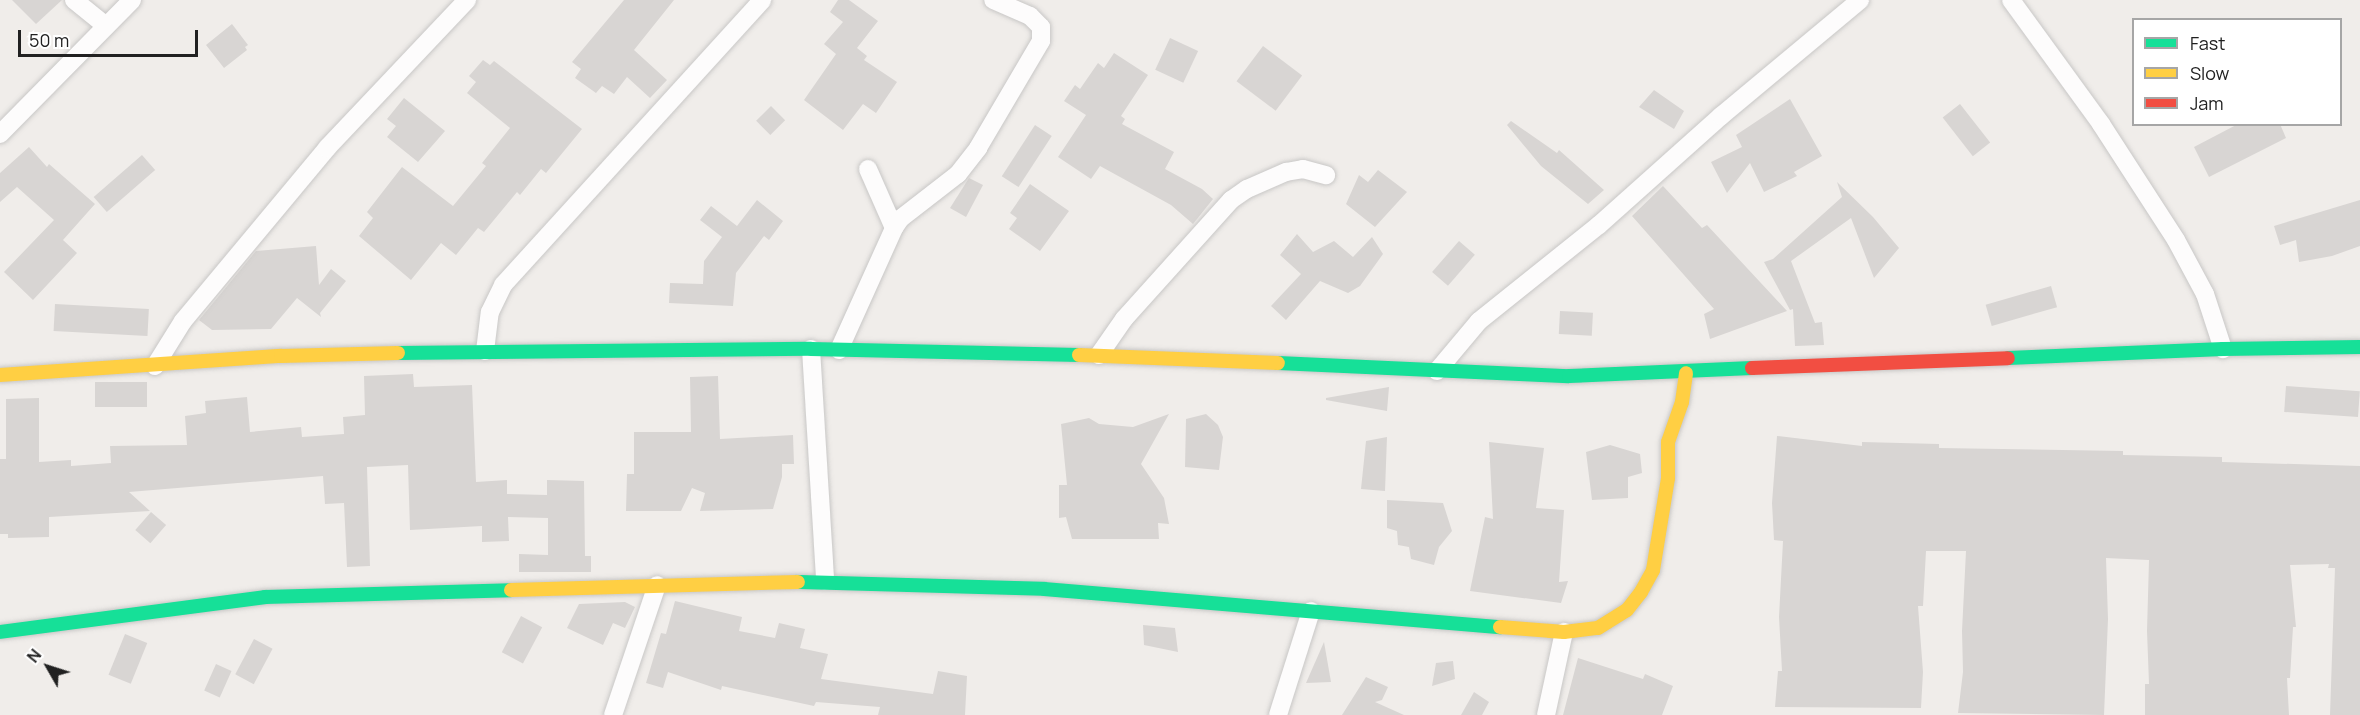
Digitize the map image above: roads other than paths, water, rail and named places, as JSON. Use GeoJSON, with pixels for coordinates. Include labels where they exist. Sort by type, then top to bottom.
{"type":"FeatureCollection","features":[{"type":"Feature","properties":{"kind":"street"},"geometry":{"type":"LineString","coordinates":[[74,0],[106,26]]}},
{"type":"Feature","properties":{"kind":"street"},"geometry":{"type":"LineString","coordinates":[[0,134],[132,0]]}},
{"type":"Feature","properties":{"kind":"street"},"geometry":{"type":"LineString","coordinates":[[155,366],[183,321],[327,148],[467,0]]}},
{"type":"Feature","properties":{"kind":"street"},"geometry":{"type":"LineString","coordinates":[[485,351],[490,312],[503,285],[762,0]]}},
{"type":"Feature","properties":{"kind":"street"},"geometry":{"type":"LineString","coordinates":[[839,350],[894,228],[900,219],[958,174],[978,148],[1041,41],[1041,27],[1030,16],[993,0]]}},
{"type":"Feature","properties":{"kind":"street"},"geometry":{"type":"LineString","coordinates":[[1437,371],[1479,321],[1599,225],[1721,116],[1860,0]]}},
{"type":"Feature","properties":{"kind":"street"},"geometry":{"type":"LineString","coordinates":[[2011,0],[2101,124],[2176,240],[2205,294],[2223,349]]}},
{"type":"Feature","properties":{"kind":"street"},"geometry":{"type":"LineString","coordinates":[[868,169],[894,228]]}},
{"type":"Feature","properties":{"kind":"street"},"geometry":{"type":"LineString","coordinates":[[1099,355],[1124,319],[1231,200],[1247,189],[1286,172],[1303,169],[1326,175]]}},
{"type":"Feature","properties":{"kind":"street"},"geometry":{"type":"LineString","coordinates":[[0,375],[281,356],[485,351],[811,349],[1099,355],[1569,376],[1686,373],[2223,349],[2360,347]]}},
{"type":"Feature","properties":{"kind":"street"},"geometry":{"type":"LineString","coordinates":[[811,349],[825,581]]}},
{"type":"Feature","properties":{"kind":"street"},"geometry":{"type":"LineString","coordinates":[[0,632],[265,597],[825,581],[1044,589],[1564,632],[1598,628],[1613,621],[1627,610],[1641,592],[1653,570],[1668,478],[1668,442],[1682,402],[1686,373]]}},
{"type":"Feature","properties":{"kind":"street"},"geometry":{"type":"LineString","coordinates":[[613,715],[657,585]]}},
{"type":"Feature","properties":{"kind":"street"},"geometry":{"type":"LineString","coordinates":[[1278,715],[1311,611]]}},
{"type":"Feature","properties":{"kind":"street"},"geometry":{"type":"LineString","coordinates":[[1546,715],[1564,632]]}}]}
